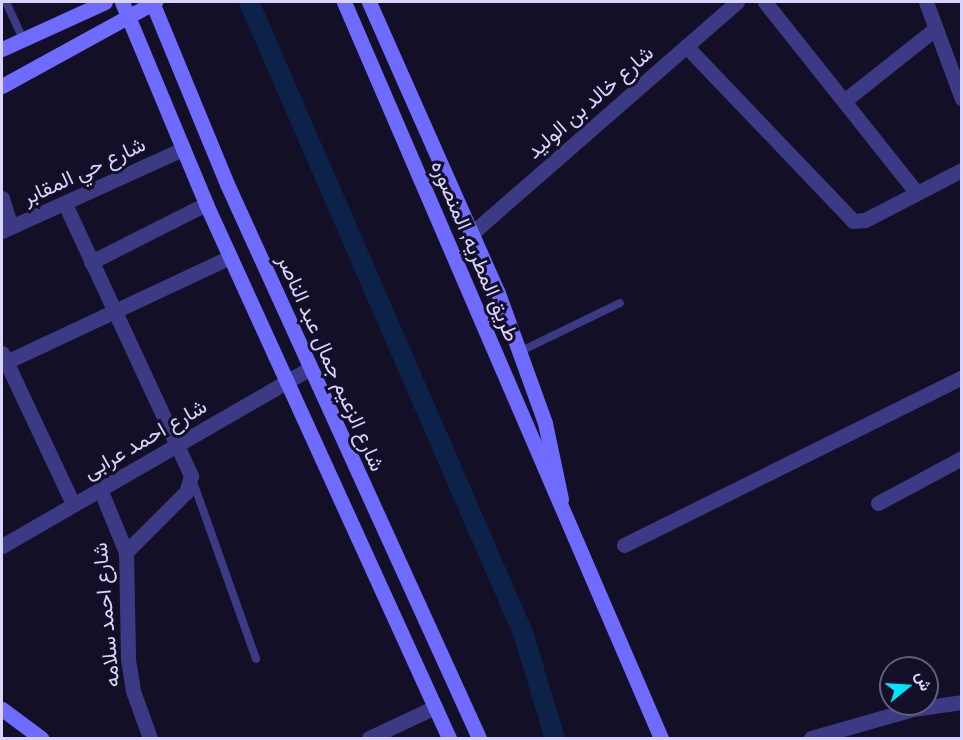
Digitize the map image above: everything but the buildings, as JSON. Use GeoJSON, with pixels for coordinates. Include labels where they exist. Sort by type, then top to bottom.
{"type":"FeatureCollection","features":[{"type":"Feature","properties":{"kind":"street"},"geometry":{"type":"LineString","coordinates":[[2,49],[105,2]]}},
{"type":"Feature","properties":{"kind":"street"},"geometry":{"type":"LineString","coordinates":[[122,2],[206,204],[449,738]]}},
{"type":"Feature","properties":{"kind":"street"},"geometry":{"type":"LineString","coordinates":[[2,86],[129,19],[153,2]]}},
{"type":"Feature","properties":{"kind":"street","name":"شارع الزعيم جمال عبد الناصر"},"geometry":{"type":"LineString","coordinates":[[153,2],[310,368],[478,738]]}},
{"type":"Feature","properties":{"kind":"street","name":"طريق المطريه, المنصوره"},"geometry":{"type":"LineString","coordinates":[[344,2],[454,251],[563,519],[661,738]]}},
{"type":"Feature","properties":{"kind":"street","name":"طريق المطريه, المنصوره"},"geometry":{"type":"LineString","coordinates":[[369,2],[471,234],[519,352],[545,423],[563,519]]}},
{"type":"Feature","properties":{"kind":"street","name":"شارع خالد بن الوليد"},"geometry":{"type":"LineString","coordinates":[[471,234],[737,2]]}},
{"type":"Feature","properties":{"kind":"street"},"geometry":{"type":"LineString","coordinates":[[765,2],[917,193]]}},
{"type":"Feature","properties":{"kind":"street"},"geometry":{"type":"LineString","coordinates":[[926,2],[962,99]]}},
{"type":"Feature","properties":{"kind":"street"},"geometry":{"type":"LineString","coordinates":[[844,101],[936,28]]}},
{"type":"Feature","properties":{"kind":"street"},"geometry":{"type":"LineString","coordinates":[[686,46],[849,219],[865,220],[962,170]]}},
{"type":"Feature","properties":{"kind":"street","name":"شارع حي المقابر"},"geometry":{"type":"LineString","coordinates":[[6,229],[183,149]]}},
{"type":"Feature","properties":{"kind":"street"},"geometry":{"type":"LineString","coordinates":[[2,198],[6,229]]}},
{"type":"Feature","properties":{"kind":"street"},"geometry":{"type":"LineString","coordinates":[[65,204],[113,312],[191,476],[186,492],[126,552]]}},
{"type":"Feature","properties":{"kind":"street"},"geometry":{"type":"LineString","coordinates":[[91,262],[206,204]]}},
{"type":"Feature","properties":{"kind":"street"},"geometry":{"type":"LineString","coordinates":[[73,504],[4,358],[113,312],[230,257]]}},
{"type":"Feature","properties":{"kind":"street","name":"شارع احمد عرابى"},"geometry":{"type":"LineString","coordinates":[[2,546],[310,368]]}},
{"type":"Feature","properties":{"kind":"street"},"geometry":{"type":"LineString","coordinates":[[624,545],[962,377]]}},
{"type":"Feature","properties":{"kind":"street"},"geometry":{"type":"LineString","coordinates":[[878,503],[962,458]]}},
{"type":"Feature","properties":{"kind":"street","name":"شارع احمد سلامه"},"geometry":{"type":"LineString","coordinates":[[100,489],[126,552],[128,659],[133,692],[150,738]]}},
{"type":"Feature","properties":{"kind":"street"},"geometry":{"type":"LineString","coordinates":[[811,738],[913,709],[962,702]]}},
{"type":"Feature","properties":{"kind":"street"},"geometry":{"type":"LineString","coordinates":[[369,738],[435,707]]}},
{"type":"Feature","properties":{"kind":"street"},"geometry":{"type":"LineString","coordinates":[[2,709],[41,738]]}},
{"type":"Feature","properties":{"kind":"lane"},"geometry":{"type":"LineString","coordinates":[[6,2],[23,39]]}},
{"type":"Feature","properties":{"kind":"lane"},"geometry":{"type":"LineString","coordinates":[[519,352],[620,303]]}},
{"type":"Feature","properties":{"kind":"lane"},"geometry":{"type":"LineString","coordinates":[[191,476],[256,659]]}},
{"type":"Feature","properties":{"kind":"waterway"},"geometry":{"type":"LineString","coordinates":[[249,2],[523,633],[555,738]]}}]}
